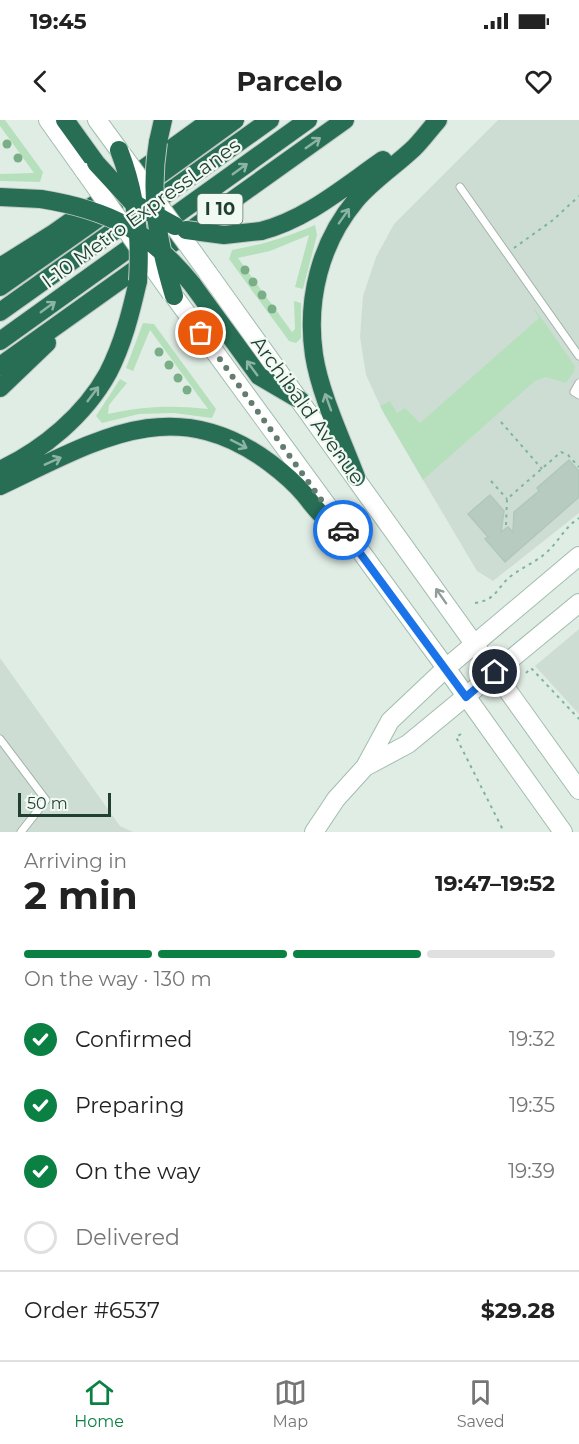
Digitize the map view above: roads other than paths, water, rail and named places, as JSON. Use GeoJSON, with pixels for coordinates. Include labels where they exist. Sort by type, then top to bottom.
{"type":"FeatureCollection","features":[{"type":"Feature","properties":{"kind":"highway"},"geometry":{"type":"LineString","coordinates":[[65,120],[90,167],[133,203],[156,217],[186,230],[224,235],[261,231],[280,226],[309,211],[438,120]]}},
{"type":"Feature","properties":{"kind":"highway"},"geometry":{"type":"LineString","coordinates":[[163,120],[153,175],[154,198],[161,251],[174,296]]}},
{"type":"Feature","properties":{"kind":"highway"},"geometry":{"type":"LineString","coordinates":[[0,267],[54,233],[211,120]]}},
{"type":"Feature","properties":{"kind":"highway"},"geometry":{"type":"LineString","coordinates":[[0,287],[235,120]]}},
{"type":"Feature","properties":{"kind":"highway","name":"I-10 Metro ExpressLanes"},"geometry":{"type":"LineString","coordinates":[[0,312],[270,120]]}},
{"type":"Feature","properties":{"kind":"highway","name":"I-10 Metro ExpressLanes"},"geometry":{"type":"LineString","coordinates":[[0,341],[308,120]]}},
{"type":"Feature","properties":{"kind":"highway","name":"I 10"},"geometry":{"type":"LineString","coordinates":[[0,366],[345,120]]}},
{"type":"Feature","properties":{"kind":"highway"},"geometry":{"type":"LineString","coordinates":[[356,477],[321,384],[314,357],[313,306],[319,272],[327,248],[343,216],[370,184],[414,148],[438,120]]}},
{"type":"Feature","properties":{"kind":"highway"},"geometry":{"type":"LineString","coordinates":[[0,470],[24,458],[49,440],[86,404],[108,372],[131,311],[138,281],[139,240],[128,173],[119,150]]}},
{"type":"Feature","properties":{"kind":"highway"},"geometry":{"type":"LineString","coordinates":[[0,197],[41,198],[90,209],[121,221]]}},
{"type":"Feature","properties":{"kind":"highway"},"geometry":{"type":"LineString","coordinates":[[139,240],[161,251],[173,262],[192,284],[259,376],[300,400]]}},
{"type":"Feature","properties":{"kind":"highway"},"geometry":{"type":"LineString","coordinates":[[0,388],[94,298]]}},
{"type":"Feature","properties":{"kind":"highway"},"geometry":{"type":"LineString","coordinates":[[0,486],[110,436],[138,428],[174,426],[229,439],[258,454],[284,474],[321,514],[347,535]]}},
{"type":"Feature","properties":{"kind":"main road"},"geometry":{"type":"LineString","coordinates":[[48,120],[90,167],[121,221],[139,240],[174,296],[446,668],[562,832]]}},
{"type":"Feature","properties":{"kind":"main road","name":"Archibald Avenue"},"geometry":{"type":"LineString","coordinates":[[97,120],[579,790]]}},
{"type":"Feature","properties":{"kind":"main road"},"geometry":{"type":"LineString","coordinates":[[314,832],[336,799],[364,767],[390,721],[446,668],[579,556]]}},
{"type":"Feature","properties":{"kind":"main road"},"geometry":{"type":"LineString","coordinates":[[364,767],[408,744],[579,603]]}},
{"type":"Feature","properties":{"kind":"lane"},"geometry":{"type":"LineString","coordinates":[[460,187],[579,356]]}},
{"type":"Feature","properties":{"kind":"lane"},"geometry":{"type":"LineString","coordinates":[[576,394],[579,383]]}},
{"type":"Feature","properties":{"kind":"lane"},"geometry":{"type":"LineString","coordinates":[[0,739],[46,800],[21,832]]}}]}
